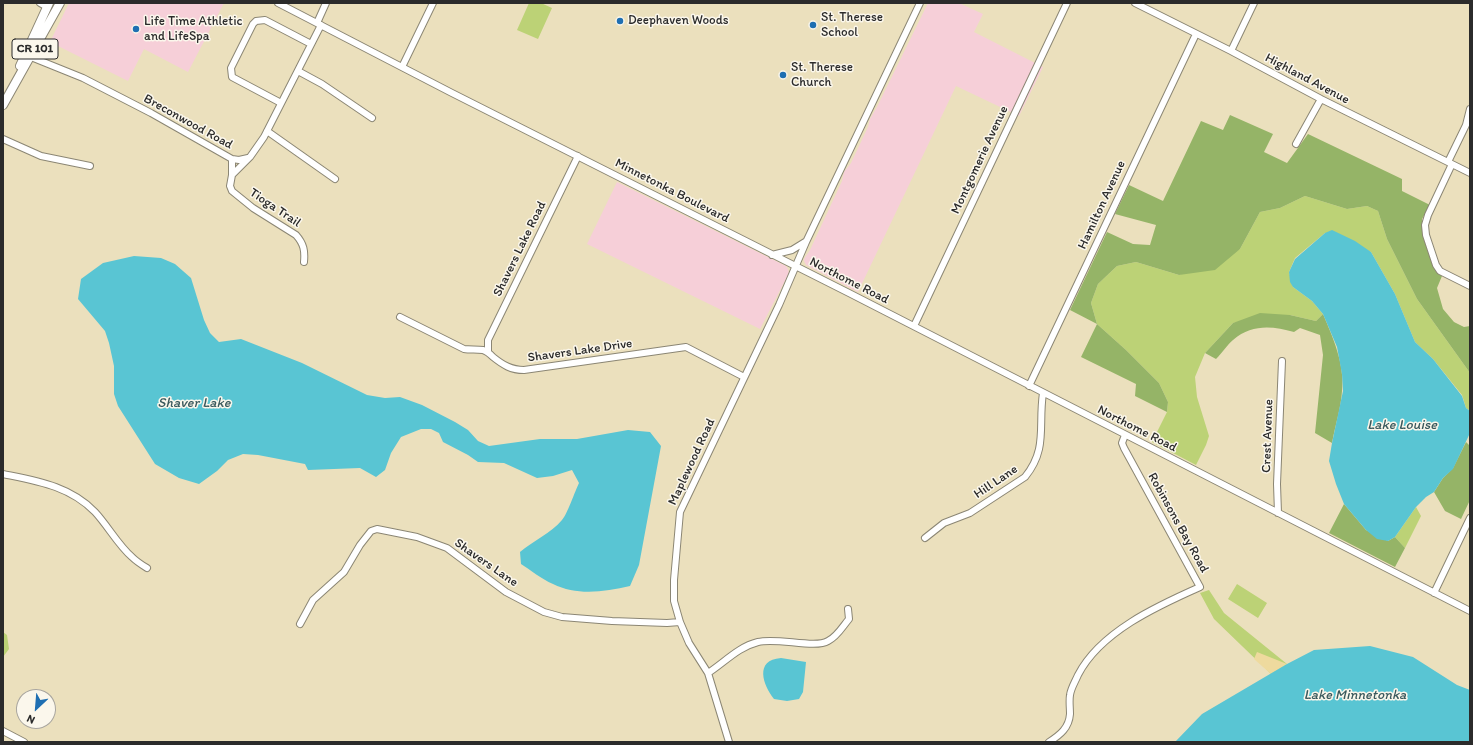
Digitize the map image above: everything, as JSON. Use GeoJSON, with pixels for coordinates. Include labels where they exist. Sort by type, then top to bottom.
{"type":"FeatureCollection","features":[{"type":"Feature","properties":{"kind":"main road","name":"CR 101"},"geometry":{"type":"LineString","coordinates":[[3,105],[27,56],[60,3]]}},
{"type":"Feature","properties":{"kind":"main road","name":"CR 101"},"geometry":{"type":"LineString","coordinates":[[27,56],[45,4]]}},
{"type":"Feature","properties":{"kind":"street","name":"Minnetonka Boulevard"},"geometry":{"type":"LineString","coordinates":[[278,3],[795,267]]}},
{"type":"Feature","properties":{"kind":"street"},"geometry":{"type":"LineString","coordinates":[[232,175],[250,157],[267,131],[311,44],[326,3]]}},
{"type":"Feature","properties":{"kind":"street"},"geometry":{"type":"LineString","coordinates":[[402,67],[433,3]]}},
{"type":"Feature","properties":{"kind":"street"},"geometry":{"type":"LineString","coordinates":[[795,267],[920,3]]}},
{"type":"Feature","properties":{"kind":"street","name":"Montgomerie Avenue"},"geometry":{"type":"LineString","coordinates":[[914,326],[1067,3]]}},
{"type":"Feature","properties":{"kind":"street","name":"Highland Avenue"},"geometry":{"type":"LineString","coordinates":[[1135,3],[1231,51],[1321,99],[1470,173]]}},
{"type":"Feature","properties":{"kind":"street"},"geometry":{"type":"LineString","coordinates":[[1231,51],[1254,3]]}},
{"type":"Feature","properties":{"kind":"street"},"geometry":{"type":"LineString","coordinates":[[281,103],[232,77],[231,68],[253,24],[256,21],[265,20],[311,44]]}},
{"type":"Feature","properties":{"kind":"street","name":"Hamilton Avenue"},"geometry":{"type":"LineString","coordinates":[[1029,386],[1196,34]]}},
{"type":"Feature","properties":{"kind":"street","name":"Breconwood Road"},"geometry":{"type":"LineString","coordinates":[[27,56],[83,78],[232,159],[239,160],[250,157]]}},
{"type":"Feature","properties":{"kind":"street"},"geometry":{"type":"LineString","coordinates":[[298,71],[322,84],[372,118]]}},
{"type":"Feature","properties":{"kind":"street"},"geometry":{"type":"LineString","coordinates":[[1296,144],[1321,99]]}},
{"type":"Feature","properties":{"kind":"street"},"geometry":{"type":"LineString","coordinates":[[1470,109],[1466,124],[1428,215],[1426,225],[1426,235],[1436,265],[1440,271],[1470,286]]}},
{"type":"Feature","properties":{"kind":"street"},"geometry":{"type":"LineString","coordinates":[[267,131],[335,179]]}},
{"type":"Feature","properties":{"kind":"street"},"geometry":{"type":"LineString","coordinates":[[3,139],[41,156],[90,166]]}},
{"type":"Feature","properties":{"kind":"street","name":"Shavers Lake Road"},"geometry":{"type":"LineString","coordinates":[[488,352],[488,340],[578,156]]}},
{"type":"Feature","properties":{"kind":"street"},"geometry":{"type":"LineString","coordinates":[[232,159],[232,175]]}},
{"type":"Feature","properties":{"kind":"street","name":"Tioga Trail"},"geometry":{"type":"LineString","coordinates":[[232,175],[230,186],[232,191],[253,208],[290,231],[302,241],[305,255],[304,262]]}},
{"type":"Feature","properties":{"kind":"street"},"geometry":{"type":"LineString","coordinates":[[772,255],[792,250],[806,242]]}},
{"type":"Feature","properties":{"kind":"street","name":"Northome Road"},"geometry":{"type":"LineString","coordinates":[[795,267],[914,326],[1470,611]]}},
{"type":"Feature","properties":{"kind":"street","name":"Maplewood Road"},"geometry":{"type":"LineString","coordinates":[[729,742],[708,672],[689,643],[680,622],[674,601],[674,580],[680,512],[779,306],[795,267]]}},
{"type":"Feature","properties":{"kind":"street"},"geometry":{"type":"LineString","coordinates":[[400,317],[464,349],[482,350],[488,352]]}},
{"type":"Feature","properties":{"kind":"street","name":"Shavers Lake Drive"},"geometry":{"type":"LineString","coordinates":[[488,352],[507,367],[518,370],[686,347],[744,377]]}},
{"type":"Feature","properties":{"kind":"street","name":"Crest Avenue"},"geometry":{"type":"LineString","coordinates":[[1278,513],[1277,484],[1282,360]]}},
{"type":"Feature","properties":{"kind":"street","name":"Hill Lane"},"geometry":{"type":"LineString","coordinates":[[925,538],[944,523],[970,513],[1026,477],[1038,457],[1041,444],[1043,393]]}},
{"type":"Feature","properties":{"kind":"street","name":"Robinsons Bay Road"},"geometry":{"type":"LineString","coordinates":[[1049,742],[1062,733],[1066,727],[1070,714],[1070,696],[1073,685],[1085,664],[1095,652],[1106,641],[1130,623],[1200,588],[1124,448],[1122,443],[1125,435]]}},
{"type":"Feature","properties":{"kind":"street"},"geometry":{"type":"LineString","coordinates":[[3,474],[37,480],[53,485],[83,501],[95,512],[132,557],[147,568]]}},
{"type":"Feature","properties":{"kind":"street"},"geometry":{"type":"LineString","coordinates":[[1434,593],[1470,518]]}},
{"type":"Feature","properties":{"kind":"street","name":"Shavers Lane"},"geometry":{"type":"LineString","coordinates":[[300,624],[313,600],[344,572],[364,540],[376,529],[418,537],[447,548],[506,592],[544,612],[562,617],[668,623],[680,622]]}},
{"type":"Feature","properties":{"kind":"street"},"geometry":{"type":"LineString","coordinates":[[708,672],[734,652],[757,642],[769,640],[818,644],[828,641],[833,638],[849,619],[848,609]]}},
{"type":"Feature","properties":{"kind":"street"},"geometry":{"type":"LineString","coordinates":[[3,732],[24,742]]}},
{"type":"Feature","properties":{"kind":"shaded area"},"geometry":{"type":"Polygon","coordinates":[[[69,3],[224,3],[188,72],[144,49],[128,81],[50,42],[69,3]]]}},
{"type":"Feature","properties":{"kind":"shaded area"},"geometry":{"type":"Polygon","coordinates":[[[928,3],[959,3],[983,14],[974,32],[1043,67],[1019,116],[956,86],[858,292],[806,265],[804,259],[810,250],[842,181],[844,172],[851,163],[868,127],[870,119],[928,3]]]}},
{"type":"Feature","properties":{"kind":"shaded area"},"geometry":{"type":"Polygon","coordinates":[[[617,182],[786,266],[789,273],[760,329],[587,244],[617,182]]]}},
{"type":"Feature","properties":{"kind":"green space"},"geometry":{"type":"Polygon","coordinates":[[[529,3],[541,3],[552,8],[538,39],[517,30],[529,3]]]}},
{"type":"Feature","properties":{"kind":"green space"},"geometry":{"type":"Polygon","coordinates":[[[1230,115],[1273,134],[1264,152],[1287,163],[1308,134],[1402,179],[1402,191],[1430,205],[1422,219],[1424,239],[1434,266],[1437,272],[1442,276],[1437,288],[1443,309],[1454,322],[1464,327],[1470,326],[1470,373],[1417,299],[1387,239],[1378,211],[1367,206],[1347,209],[1305,196],[1280,208],[1260,212],[1240,249],[1215,270],[1179,275],[1136,262],[1117,266],[1098,284],[1091,303],[1097,324],[1070,310],[1107,232],[1133,244],[1150,245],[1156,225],[1115,214],[1129,185],[1163,201],[1201,121],[1223,130],[1230,115]]]}},
{"type":"Feature","properties":{"kind":"green space"},"geometry":{"type":"Polygon","coordinates":[[[1305,196],[1347,209],[1367,206],[1378,211],[1387,239],[1417,299],[1470,373],[1470,411],[1466,408],[1462,395],[1433,359],[1415,342],[1395,294],[1371,252],[1325,233],[1295,258],[1289,272],[1293,287],[1312,301],[1323,314],[1316,321],[1290,315],[1233,323],[1205,353],[1195,377],[1197,397],[1209,436],[1196,465],[1152,442],[1167,412],[1168,402],[1159,383],[1097,324],[1091,303],[1098,284],[1117,266],[1136,262],[1179,275],[1240,249],[1260,212],[1280,208],[1305,196]]]}},
{"type":"Feature","properties":{"kind":"green space"},"geometry":{"type":"Polygon","coordinates":[[[1260,313],[1290,315],[1316,321],[1323,314],[1331,332],[1342,371],[1342,391],[1332,443],[1315,433],[1323,355],[1320,335],[1300,328],[1294,332],[1278,328],[1255,329],[1247,331],[1233,340],[1216,359],[1205,353],[1233,323],[1260,313]]]}},
{"type":"Feature","properties":{"kind":"green space"},"geometry":{"type":"Polygon","coordinates":[[[1097,324],[1159,383],[1168,402],[1167,412],[1135,396],[1136,384],[1081,357],[1097,324]]]}},
{"type":"Feature","properties":{"kind":"green space"},"geometry":{"type":"Polygon","coordinates":[[[1466,442],[1470,446],[1470,500],[1461,519],[1445,511],[1434,492],[1443,478],[1453,468],[1466,442]]]}},
{"type":"Feature","properties":{"kind":"green space"},"geometry":{"type":"Polygon","coordinates":[[[1344,504],[1366,530],[1388,541],[1395,537],[1405,548],[1395,567],[1329,533],[1344,504]]]}},
{"type":"Feature","properties":{"kind":"green space"},"geometry":{"type":"Polygon","coordinates":[[[1416,507],[1421,516],[1405,548],[1395,537],[1416,507]]]}},
{"type":"Feature","properties":{"kind":"green space"},"geometry":{"type":"Polygon","coordinates":[[[1237,584],[1267,603],[1258,618],[1228,599],[1237,584]]]}},
{"type":"Feature","properties":{"kind":"green space"},"geometry":{"type":"Polygon","coordinates":[[[1209,590],[1224,613],[1287,664],[1271,674],[1214,619],[1200,593],[1209,590]]]}},
{"type":"Feature","properties":{"kind":"green space"},"geometry":{"type":"Polygon","coordinates":[[[3,632],[7,635],[9,649],[3,657],[3,632]]]}},
{"type":"Feature","properties":{"kind":"sand"},"geometry":{"type":"Polygon","coordinates":[[[1257,652],[1287,664],[1271,674],[1254,659],[1257,652]]]}},
{"type":"Feature","properties":{"kind":"water","name":"Lake Louise"},"geometry":{"type":"Polygon","coordinates":[[[1332,230],[1355,241],[1371,252],[1395,294],[1415,342],[1433,359],[1462,396],[1466,408],[1470,411],[1470,433],[1453,469],[1443,478],[1434,492],[1426,497],[1416,507],[1395,537],[1388,541],[1377,539],[1366,530],[1344,504],[1336,484],[1329,461],[1343,391],[1342,374],[1337,347],[1323,314],[1312,301],[1293,287],[1290,282],[1289,272],[1295,259],[1325,233],[1332,230]]]}},
{"type":"Feature","properties":{"kind":"water","name":"Shaver Lake"},"geometry":{"type":"Polygon","coordinates":[[[134,256],[161,258],[175,264],[191,278],[204,320],[210,333],[219,342],[241,339],[302,363],[367,395],[385,398],[400,397],[422,405],[455,422],[468,430],[478,441],[489,446],[540,439],[577,439],[628,430],[650,432],[661,446],[639,565],[630,586],[591,592],[562,588],[540,577],[521,564],[520,552],[558,525],[569,508],[579,483],[572,470],[553,476],[537,478],[504,463],[478,462],[443,442],[439,433],[431,429],[421,429],[401,437],[391,453],[385,470],[376,477],[360,468],[308,470],[305,464],[258,455],[243,454],[228,460],[217,471],[199,484],[179,478],[155,464],[118,406],[114,394],[114,366],[105,331],[78,299],[81,279],[103,263],[134,256]]]}},
{"type":"Feature","properties":{"kind":"water","name":"Lake Minnetonka"},"geometry":{"type":"Polygon","coordinates":[[[1370,646],[1413,657],[1457,685],[1470,690],[1470,742],[1175,742],[1202,714],[1287,664],[1314,650],[1370,646]]]}},
{"type":"Feature","properties":{"kind":"water"},"geometry":{"type":"Polygon","coordinates":[[[781,658],[806,662],[803,692],[799,699],[787,701],[774,699],[767,687],[763,674],[764,668],[767,663],[772,660],[781,658]]]}},
{"type":"Feature","properties":{"kind":"place","name":"Deephaven Woods"},"geometry":{"type":"Point","coordinates":[620,21]}},
{"type":"Feature","properties":{"kind":"place","name":"St. Therese School"},"geometry":{"type":"Point","coordinates":[813,25]}},
{"type":"Feature","properties":{"kind":"place","name":"Life Time Athletic and LifeSpa"},"geometry":{"type":"Point","coordinates":[136,29]}},
{"type":"Feature","properties":{"kind":"place","name":"St. Therese Church"},"geometry":{"type":"Point","coordinates":[783,75]}}]}
